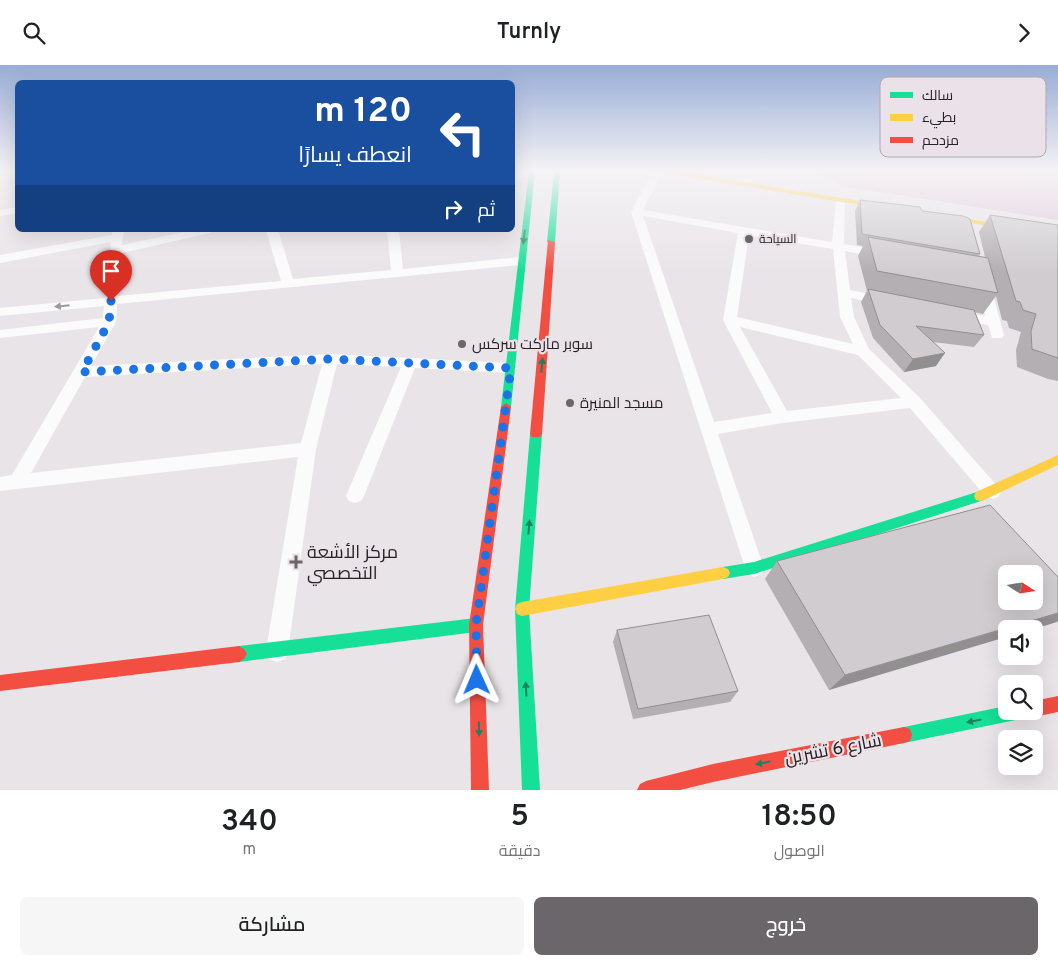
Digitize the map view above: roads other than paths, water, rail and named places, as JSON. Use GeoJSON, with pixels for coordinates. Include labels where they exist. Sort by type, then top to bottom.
{"type":"FeatureCollection","features":[{"type":"Feature","properties":{"kind":"main road"},"geometry":{"type":"LineString","coordinates":[[480,790],[476,625],[511,368],[528,205]]}},
{"type":"Feature","properties":{"kind":"main road"},"geometry":{"type":"LineString","coordinates":[[531,790],[522,609],[554,205]]}},
{"type":"Feature","properties":{"kind":"main road"},"geometry":{"type":"LineString","coordinates":[[873,205],[900,209]]}},
{"type":"Feature","properties":{"kind":"main road"},"geometry":{"type":"LineString","coordinates":[[929,214],[1058,235]]}},
{"type":"Feature","properties":{"kind":"main road"},"geometry":{"type":"LineString","coordinates":[[522,609],[754,568],[992,492],[1058,460]]}},
{"type":"Feature","properties":{"kind":"main road"},"geometry":{"type":"LineString","coordinates":[[0,683],[277,651],[476,625]]}},
{"type":"Feature","properties":{"kind":"main road"},"geometry":{"type":"LineString","coordinates":[[1043,707],[1058,704]]}},
{"type":"Feature","properties":{"kind":"main road","name":"شارع 6 تشرين"},"geometry":{"type":"LineString","coordinates":[[646,790],[998,716]]}},
{"type":"Feature","properties":{"kind":"street"},"geometry":{"type":"LineString","coordinates":[[640,205],[636,212],[754,568]]}},
{"type":"Feature","properties":{"kind":"street"},"geometry":{"type":"LineString","coordinates":[[841,205],[838,247],[847,317],[863,351],[914,402],[992,492]]}},
{"type":"Feature","properties":{"kind":"street"},"geometry":{"type":"LineString","coordinates":[[0,213],[15,210]]}},
{"type":"Feature","properties":{"kind":"street"},"geometry":{"type":"LineString","coordinates":[[636,212],[895,257]]}},
{"type":"Feature","properties":{"kind":"street"},"geometry":{"type":"LineString","coordinates":[[969,221],[973,238]]}},
{"type":"Feature","properties":{"kind":"street"},"geometry":{"type":"LineString","coordinates":[[744,231],[730,320],[782,417]]}},
{"type":"Feature","properties":{"kind":"street"},"geometry":{"type":"LineString","coordinates":[[0,259],[118,239],[190,232]]}},
{"type":"Feature","properties":{"kind":"street"},"geometry":{"type":"LineString","coordinates":[[273,232],[288,282]]}},
{"type":"Feature","properties":{"kind":"street"},"geometry":{"type":"LineString","coordinates":[[393,232],[397,273]]}},
{"type":"Feature","properties":{"kind":"street"},"geometry":{"type":"LineString","coordinates":[[9,483],[82,372],[109,322],[118,239]]}},
{"type":"Feature","properties":{"kind":"street"},"geometry":{"type":"LineString","coordinates":[[0,312],[288,282],[521,261]]}},
{"type":"Feature","properties":{"kind":"street"},"geometry":{"type":"LineString","coordinates":[[982,273],[996,329]]}},
{"type":"Feature","properties":{"kind":"street"},"geometry":{"type":"LineString","coordinates":[[844,293],[900,304]]}},
{"type":"Feature","properties":{"kind":"street"},"geometry":{"type":"LineString","coordinates":[[947,313],[996,329]]}},
{"type":"Feature","properties":{"kind":"street"},"geometry":{"type":"LineString","coordinates":[[730,320],[863,351]]}},
{"type":"Feature","properties":{"kind":"street"},"geometry":{"type":"LineString","coordinates":[[0,334],[109,322]]}},
{"type":"Feature","properties":{"kind":"street"},"geometry":{"type":"LineString","coordinates":[[82,372],[330,359],[511,368]]}},
{"type":"Feature","properties":{"kind":"street"},"geometry":{"type":"LineString","coordinates":[[277,651],[308,449],[330,359]]}},
{"type":"Feature","properties":{"kind":"street"},"geometry":{"type":"LineString","coordinates":[[355,496],[410,363]]}},
{"type":"Feature","properties":{"kind":"street"},"geometry":{"type":"LineString","coordinates":[[709,429],[782,417],[914,402]]}},
{"type":"Feature","properties":{"kind":"street"},"geometry":{"type":"LineString","coordinates":[[9,483],[308,449]]}},
{"type":"Feature","properties":{"kind":"place","name":"السياحة"},"geometry":{"type":"Point","coordinates":[749,239]}},
{"type":"Feature","properties":{"kind":"place","name":"سوبر ماركت سركس"},"geometry":{"type":"Point","coordinates":[462,344]}},
{"type":"Feature","properties":{"kind":"place","name":"مسجد المنيرة"},"geometry":{"type":"Point","coordinates":[570,403]}},
{"type":"Feature","properties":{"kind":"place","name":"مركز الأشعة التخصصي"},"geometry":{"type":"Point","coordinates":[296,562]}}]}
